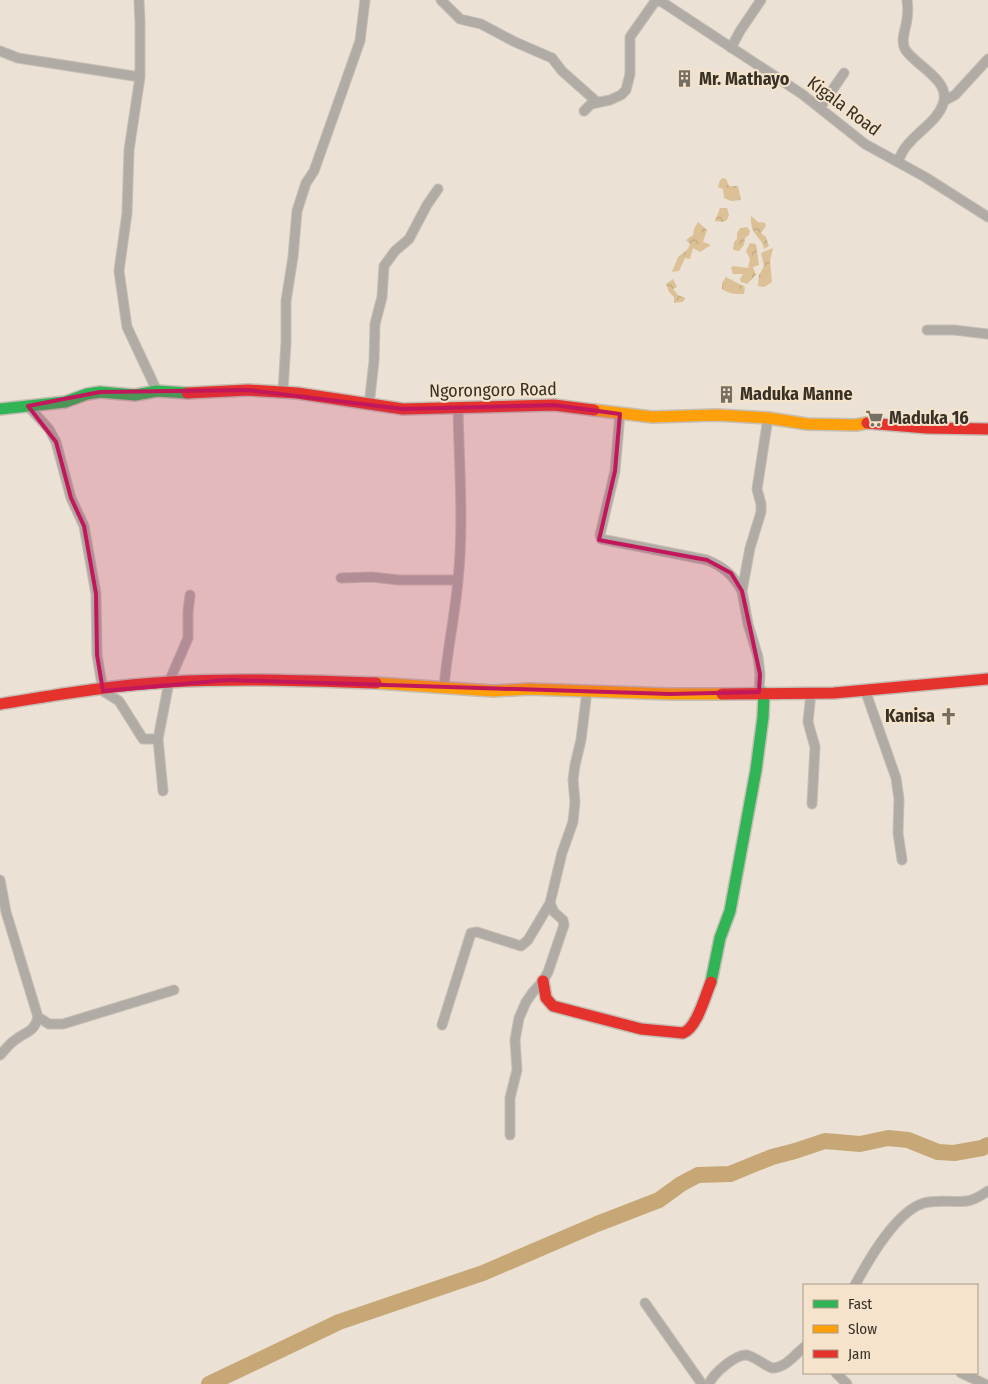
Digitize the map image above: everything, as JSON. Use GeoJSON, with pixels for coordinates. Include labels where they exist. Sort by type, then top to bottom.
{"type":"FeatureCollection","features":[{"type":"Feature","properties":{"kind":"street"},"geometry":{"type":"LineString","coordinates":[[139,0],[140,78],[129,150],[127,212],[119,271],[127,327],[157,391]]}},
{"type":"Feature","properties":{"kind":"street"},"geometry":{"type":"LineString","coordinates":[[283,391],[286,301],[293,257],[297,211],[306,183],[314,171],[360,41],[365,0]]}},
{"type":"Feature","properties":{"kind":"street"},"geometry":{"type":"LineString","coordinates":[[441,0],[460,19],[481,24],[514,42],[552,58],[562,71],[597,102]]}},
{"type":"Feature","properties":{"kind":"street"},"geometry":{"type":"LineString","coordinates":[[584,111],[587,106],[616,98],[626,90],[630,74],[630,37],[657,0]]}},
{"type":"Feature","properties":{"kind":"street","name":"Kigala Road"},"geometry":{"type":"LineString","coordinates":[[657,0],[788,84],[865,144],[898,161],[988,217]]}},
{"type":"Feature","properties":{"kind":"street"},"geometry":{"type":"LineString","coordinates":[[731,48],[761,0]]}},
{"type":"Feature","properties":{"kind":"street"},"geometry":{"type":"LineString","coordinates":[[898,161],[906,147],[940,110],[944,101],[943,92],[938,82],[929,71],[906,52],[903,46],[907,21],[907,0]]}},
{"type":"Feature","properties":{"kind":"street"},"geometry":{"type":"LineString","coordinates":[[0,52],[18,58],[140,78]]}},
{"type":"Feature","properties":{"kind":"street"},"geometry":{"type":"LineString","coordinates":[[944,101],[955,95],[988,59]]}},
{"type":"Feature","properties":{"kind":"street"},"geometry":{"type":"LineString","coordinates":[[820,108],[844,73]]}},
{"type":"Feature","properties":{"kind":"street"},"geometry":{"type":"LineString","coordinates":[[369,405],[374,361],[375,324],[382,297],[384,266],[395,251],[409,239],[438,188]]}},
{"type":"Feature","properties":{"kind":"street"},"geometry":{"type":"LineString","coordinates":[[928,330],[954,330],[988,334]]}},
{"type":"Feature","properties":{"kind":"street","name":"Ngorongoro Road"},"geometry":{"type":"LineString","coordinates":[[0,409],[65,402],[87,394],[100,392],[135,395],[157,391],[176,393],[248,390],[283,391],[369,405],[419,409],[554,405],[620,414],[660,417],[717,414],[768,418],[807,424],[856,425],[871,422],[927,428],[988,429]]}},
{"type":"Feature","properties":{"kind":"street"},"geometry":{"type":"LineString","coordinates":[[28,406],[50,429],[56,442],[71,498],[84,526],[96,594],[97,655],[103,691],[118,701],[143,738],[158,739]]}},
{"type":"Feature","properties":{"kind":"street"},"geometry":{"type":"LineString","coordinates":[[444,686],[458,580],[462,517],[458,407]]}},
{"type":"Feature","properties":{"kind":"street"},"geometry":{"type":"LineString","coordinates":[[620,414],[618,452],[600,535],[601,540],[707,560],[722,566],[731,573],[742,591]]}},
{"type":"Feature","properties":{"kind":"street"},"geometry":{"type":"LineString","coordinates":[[544,981],[545,995],[548,1002],[553,1006],[607,1021],[641,1029],[683,1033],[689,1031],[697,1018],[713,977],[720,938],[730,911],[756,770],[763,717],[758,657],[748,624],[742,591],[750,548],[761,512],[758,489],[768,418]]}},
{"type":"Feature","properties":{"kind":"street"},"geometry":{"type":"LineString","coordinates":[[341,578],[372,577],[399,580],[458,580]]}},
{"type":"Feature","properties":{"kind":"street"},"geometry":{"type":"LineString","coordinates":[[163,791],[158,739],[169,682],[188,638],[190,595]]}},
{"type":"Feature","properties":{"kind":"street"},"geometry":{"type":"LineString","coordinates":[[0,704],[56,695],[169,682],[228,680],[398,683],[493,691],[529,689],[670,694],[811,694],[988,679]]}},
{"type":"Feature","properties":{"kind":"street"},"geometry":{"type":"LineString","coordinates":[[864,690],[896,778],[899,799],[898,833],[902,860]]}},
{"type":"Feature","properties":{"kind":"street"},"geometry":{"type":"LineString","coordinates":[[442,1024],[471,933],[477,932],[521,946],[528,940],[550,902],[562,853],[573,822],[575,802],[573,780],[587,691]]}},
{"type":"Feature","properties":{"kind":"street"},"geometry":{"type":"LineString","coordinates":[[811,694],[808,722],[815,747],[812,767],[812,804]]}},
{"type":"Feature","properties":{"kind":"street"},"geometry":{"type":"LineString","coordinates":[[0,880],[6,912],[38,1016],[36,1023],[30,1031],[17,1038],[0,1055]]}},
{"type":"Feature","properties":{"kind":"street"},"geometry":{"type":"LineString","coordinates":[[510,1135],[510,1098],[517,1070],[515,1040],[519,1018],[533,992],[544,981],[556,952],[564,925],[563,920],[554,912],[550,902]]}},
{"type":"Feature","properties":{"kind":"street"},"geometry":{"type":"LineString","coordinates":[[38,1016],[49,1024],[63,1024],[174,990]]}},
{"type":"Feature","properties":{"kind":"street"},"geometry":{"type":"LineString","coordinates":[[856,1284],[869,1261],[894,1227],[914,1208],[924,1203],[968,1201],[988,1191]]}},
{"type":"Feature","properties":{"kind":"street"},"geometry":{"type":"LineString","coordinates":[[645,1303],[702,1384]]}},
{"type":"Feature","properties":{"kind":"street"},"geometry":{"type":"LineString","coordinates":[[709,1384],[717,1372],[738,1357],[747,1355],[772,1368],[777,1368],[784,1365],[803,1349]]}},
{"type":"Feature","properties":{"kind":"street"},"geometry":{"type":"LineString","coordinates":[[837,1374],[847,1384]]}},
{"type":"Feature","properties":{"kind":"street"},"geometry":{"type":"LineString","coordinates":[[962,1374],[985,1384]]}},
{"type":"Feature","properties":{"kind":"highlighted area"},"geometry":{"type":"Polygon","coordinates":[[[248,390],[403,409],[554,405],[620,414],[615,471],[599,540],[707,560],[731,573],[742,591],[760,674],[759,692],[670,694],[228,680],[103,691],[97,655],[96,594],[84,526],[71,498],[56,442],[28,406],[100,392],[248,390]]]}},
{"type":"Feature","properties":{"kind":"green space"},"geometry":{"type":"Polygon","coordinates":[[[726,179],[729,186],[738,186],[741,200],[731,201],[724,198],[723,189],[718,187],[720,180],[726,179]]]}},
{"type":"Feature","properties":{"kind":"green space"},"geometry":{"type":"Polygon","coordinates":[[[720,208],[727,208],[729,215],[727,220],[723,222],[715,221],[720,208]]]}},
{"type":"Feature","properties":{"kind":"green space"},"geometry":{"type":"Polygon","coordinates":[[[751,216],[758,222],[765,223],[766,226],[761,233],[766,237],[769,246],[764,249],[763,244],[752,228],[751,216]]]}},
{"type":"Feature","properties":{"kind":"green space"},"geometry":{"type":"Polygon","coordinates":[[[698,222],[707,230],[703,242],[711,245],[700,252],[693,248],[690,259],[685,258],[679,271],[672,272],[678,257],[688,249],[690,244],[686,240],[693,235],[698,222]]]}},
{"type":"Feature","properties":{"kind":"green space"},"geometry":{"type":"Polygon","coordinates":[[[747,227],[750,231],[749,235],[745,238],[744,245],[739,251],[733,250],[740,228],[747,227]]]}},
{"type":"Feature","properties":{"kind":"green space"},"geometry":{"type":"Polygon","coordinates":[[[750,243],[756,244],[759,265],[753,267],[756,275],[747,284],[741,282],[740,279],[743,274],[733,274],[731,268],[733,266],[748,268],[750,259],[746,251],[750,243]]]}},
{"type":"Feature","properties":{"kind":"green space"},"geometry":{"type":"Polygon","coordinates":[[[773,248],[770,261],[772,282],[764,287],[758,286],[759,275],[764,266],[761,253],[773,248]]]}},
{"type":"Feature","properties":{"kind":"green space"},"geometry":{"type":"Polygon","coordinates":[[[726,277],[745,287],[744,294],[730,293],[722,289],[722,283],[726,277]]]}},
{"type":"Feature","properties":{"kind":"green space"},"geometry":{"type":"Polygon","coordinates":[[[673,279],[677,287],[673,289],[678,295],[685,298],[683,302],[674,303],[674,297],[669,292],[666,284],[673,279]]]}},
{"type":"Feature","properties":{"kind":"waterway"},"geometry":{"type":"LineString","coordinates":[[209,1384],[339,1322],[483,1273],[597,1224],[659,1200],[681,1184],[698,1175],[730,1174],[772,1157],[825,1141],[860,1144],[888,1138],[908,1140],[938,1152],[954,1153],[982,1148],[988,1145]]}},
{"type":"Feature","properties":{"kind":"traffic: fast"},"geometry":{"type":"LineString","coordinates":[[0,409],[65,402],[87,394],[100,392],[135,395],[157,391],[187,393]]}},
{"type":"Feature","properties":{"kind":"traffic: fast"},"geometry":{"type":"LineString","coordinates":[[711,982],[720,938],[730,911],[756,770],[764,693]]}},
{"type":"Feature","properties":{"kind":"traffic: slow"},"geometry":{"type":"LineString","coordinates":[[594,410],[652,417],[717,415],[768,418],[807,424],[856,425],[867,423]]}},
{"type":"Feature","properties":{"kind":"traffic: slow"},"geometry":{"type":"LineString","coordinates":[[376,683],[493,691],[529,689],[722,694]]}},
{"type":"Feature","properties":{"kind":"traffic: jam"},"geometry":{"type":"LineString","coordinates":[[187,393],[248,390],[297,393],[403,409],[554,405],[594,410]]}},
{"type":"Feature","properties":{"kind":"traffic: jam"},"geometry":{"type":"LineString","coordinates":[[867,423],[927,428],[988,429]]}},
{"type":"Feature","properties":{"kind":"traffic: jam"},"geometry":{"type":"LineString","coordinates":[[722,694],[834,693],[988,679]]}},
{"type":"Feature","properties":{"kind":"traffic: jam"},"geometry":{"type":"LineString","coordinates":[[0,704],[149,683],[248,680],[376,683]]}},
{"type":"Feature","properties":{"kind":"traffic: jam"},"geometry":{"type":"LineString","coordinates":[[543,981],[546,998],[553,1006],[641,1029],[683,1033],[688,1030],[696,1018],[711,982]]}},
{"type":"Feature","properties":{"kind":"place","name":"Mr. Mathayo"},"geometry":{"type":"Point","coordinates":[685,79]}},
{"type":"Feature","properties":{"kind":"place","name":"Maduka Manne"},"geometry":{"type":"Point","coordinates":[726,394]}},
{"type":"Feature","properties":{"kind":"place","name":"Maduka 16"},"geometry":{"type":"Point","coordinates":[875,418]}},
{"type":"Feature","properties":{"kind":"place","name":"Kanisa"},"geometry":{"type":"Point","coordinates":[949,716]}}]}
